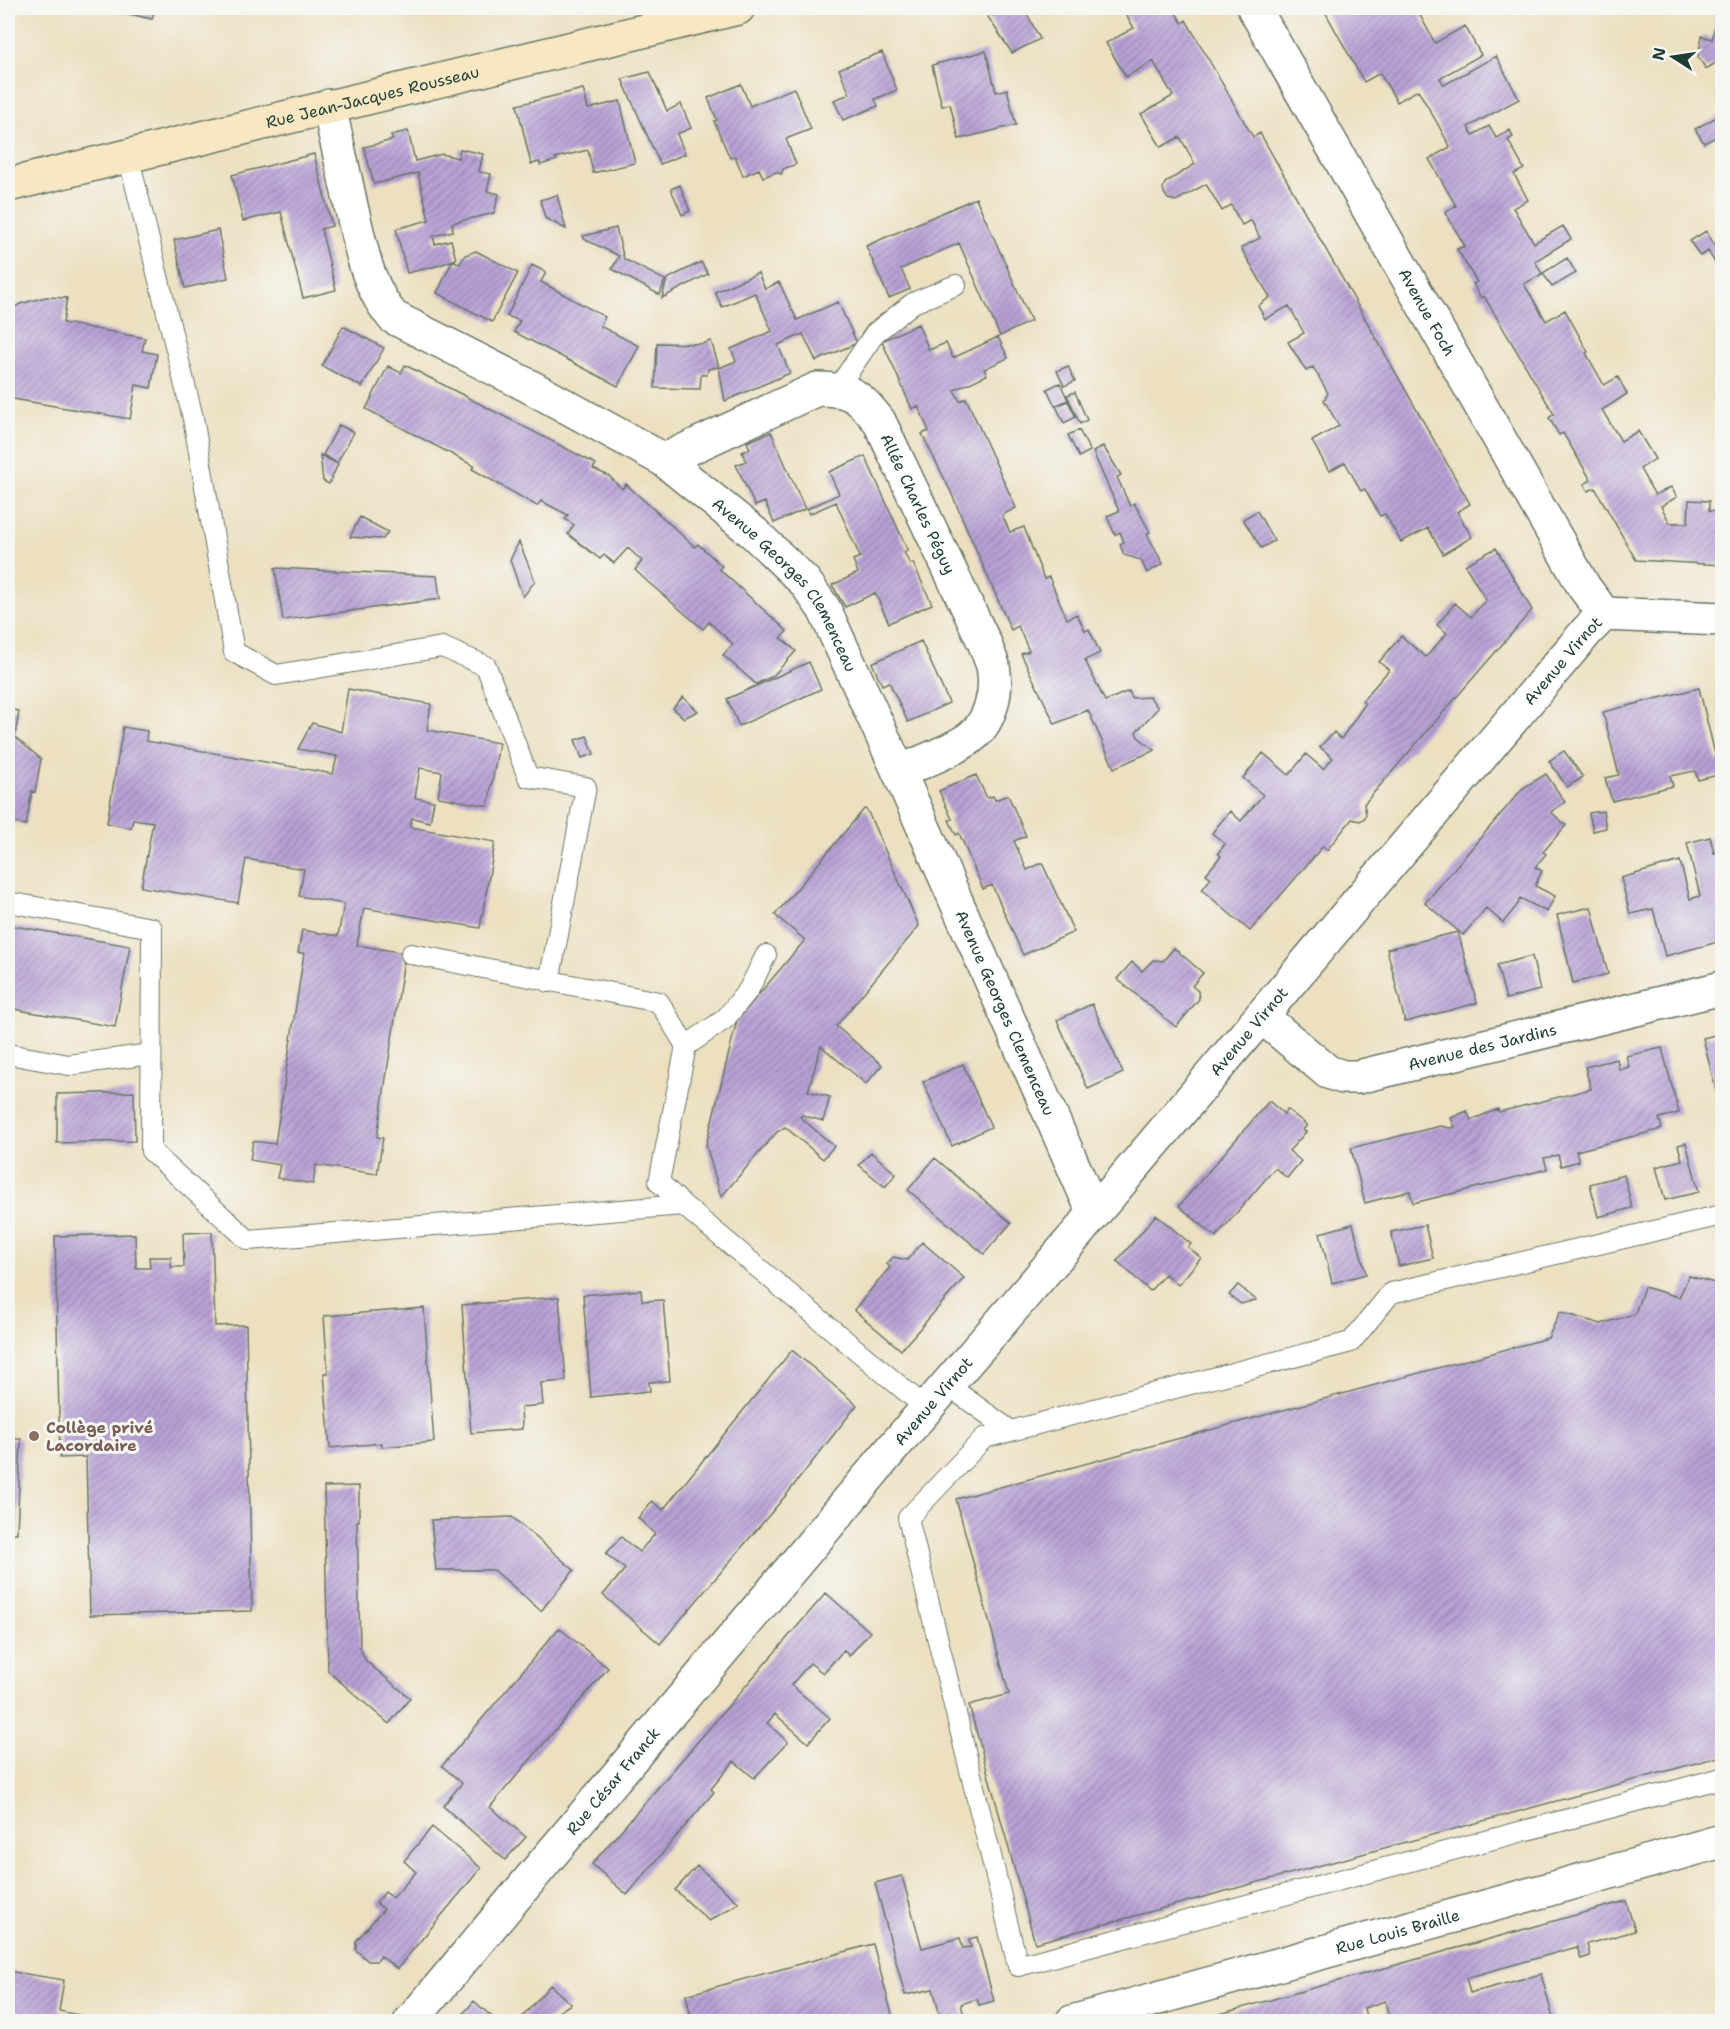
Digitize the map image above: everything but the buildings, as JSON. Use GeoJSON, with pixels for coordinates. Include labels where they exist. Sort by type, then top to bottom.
{"type":"FeatureCollection","features":[{"type":"Feature","properties":{"kind":"street","name":"Rue Jean-Jacques Rousseau"},"geometry":{"type":"LineString","coordinates":[[8,185],[738,8]]}},
{"type":"Feature","properties":{"kind":"street","name":"Avenue Foch"},"geometry":{"type":"LineString","coordinates":[[1254,8],[1578,577],[1604,614]]}},
{"type":"Feature","properties":{"kind":"street","name":"Avenue Georges Clemenceau"},"geometry":{"type":"LineString","coordinates":[[329,106],[359,240],[372,284],[380,301],[393,317],[529,386],[663,460],[754,533],[805,582],[824,609],[899,772],[1094,1213]]}},
{"type":"Feature","properties":{"kind":"street"},"geometry":{"type":"LineString","coordinates":[[663,460],[817,389],[837,389]]}},
{"type":"Feature","properties":{"kind":"street","name":"Allée Charles Péguy"},"geometry":{"type":"LineString","coordinates":[[837,389],[850,393],[865,402],[879,421],[985,644],[993,666],[993,690],[989,714],[980,729],[968,740],[899,772]]}},
{"type":"Feature","properties":{"kind":"street","name":"Avenue Virnot"},"geometry":{"type":"LineString","coordinates":[[816,1539],[1579,640],[1604,614],[1722,619]]}},
{"type":"Feature","properties":{"kind":"street","name":"Avenue des Jardins"},"geometry":{"type":"LineString","coordinates":[[1261,1016],[1328,1072],[1343,1077],[1358,1077],[1722,988]]}},
{"type":"Feature","properties":{"kind":"street","name":"Rue César Franck"},"geometry":{"type":"LineString","coordinates":[[410,2022],[816,1539]]}},
{"type":"Feature","properties":{"kind":"street","name":"Rue Louis Braille"},"geometry":{"type":"LineString","coordinates":[[1072,2022],[1722,1841]]}},
{"type":"Feature","properties":{"kind":"lane"},"geometry":{"type":"LineString","coordinates":[[129,155],[194,418],[234,652],[276,675],[442,647],[486,666],[528,777],[586,787],[549,982]]}},
{"type":"Feature","properties":{"kind":"lane"},"geometry":{"type":"LineString","coordinates":[[837,389],[875,333],[913,303],[956,285]]}},
{"type":"Feature","properties":{"kind":"lane"},"geometry":{"type":"LineString","coordinates":[[8,902],[152,928],[151,1151],[248,1240],[683,1205]]}},
{"type":"Feature","properties":{"kind":"lane"},"geometry":{"type":"LineString","coordinates":[[411,954],[658,1002],[686,1046]]}},
{"type":"Feature","properties":{"kind":"lane"},"geometry":{"type":"LineString","coordinates":[[766,955],[750,989],[725,1018],[686,1046],[659,1182],[683,1205],[937,1397],[1011,1431]]}},
{"type":"Feature","properties":{"kind":"lane"},"geometry":{"type":"LineString","coordinates":[[8,1054],[69,1065],[151,1053]]}},
{"type":"Feature","properties":{"kind":"lane"},"geometry":{"type":"LineString","coordinates":[[1722,1215],[1391,1293],[1351,1342],[984,1438],[908,1518],[1017,1966],[1722,1778]]}},
{"type":"Feature","properties":{"kind":"place","name":"Collège privé Lacordaire"},"geometry":{"type":"Point","coordinates":[34,1436]}}]}
